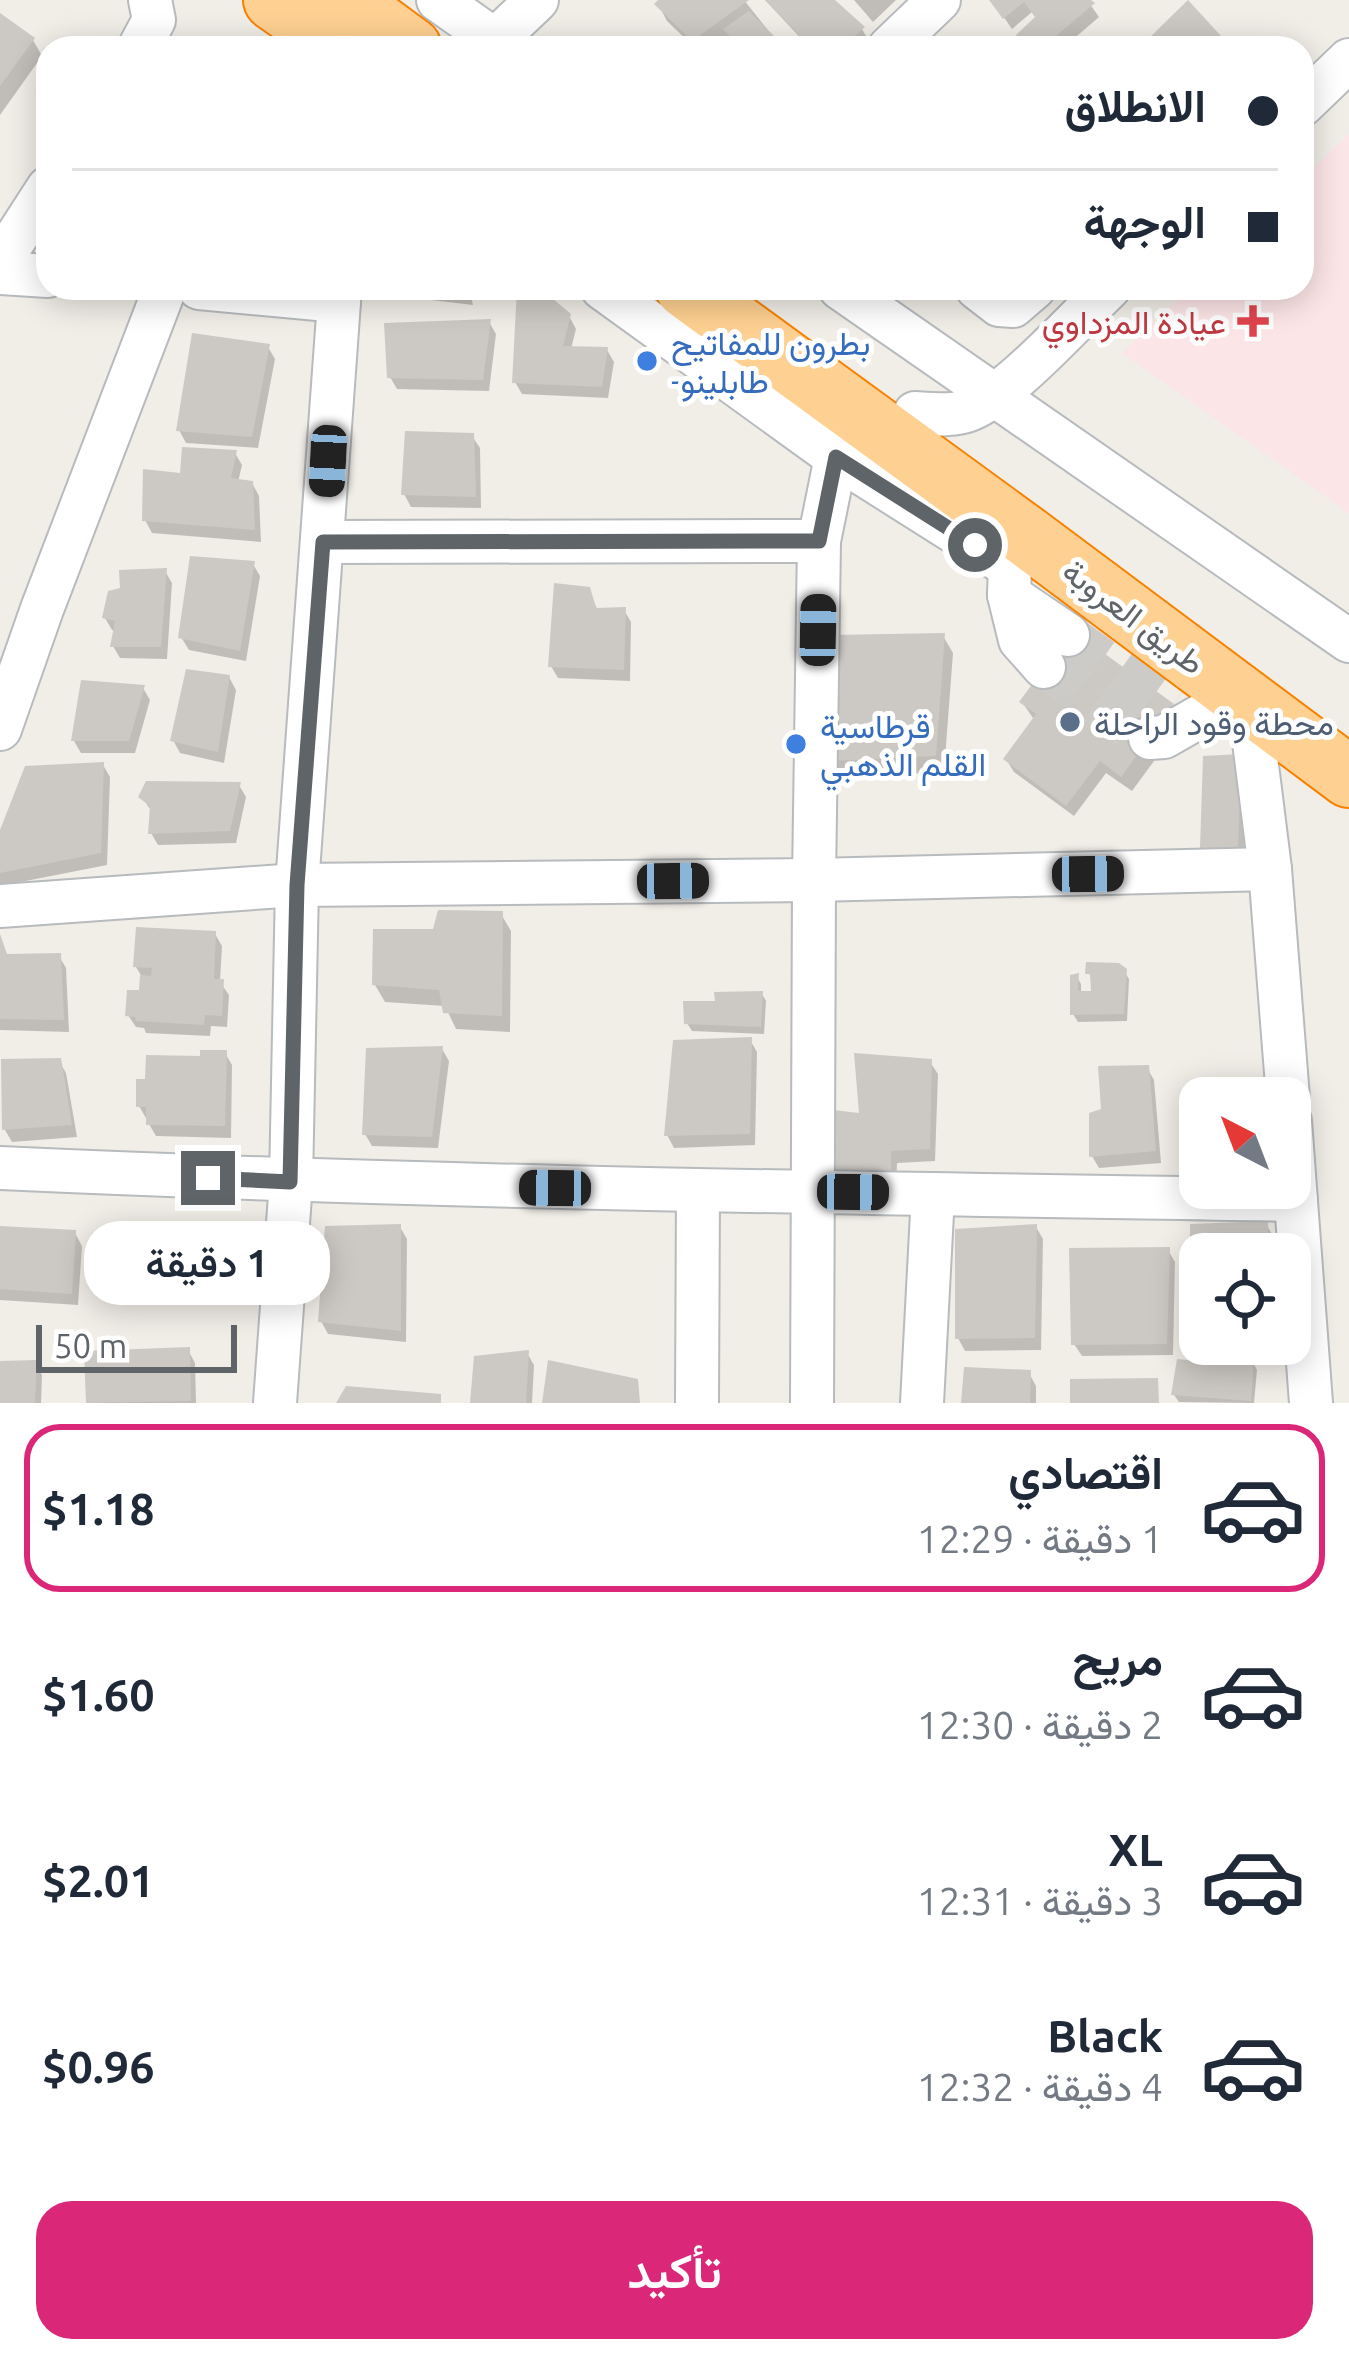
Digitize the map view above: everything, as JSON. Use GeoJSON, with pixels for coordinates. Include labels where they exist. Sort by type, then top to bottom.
{"type":"FeatureCollection","features":[{"type":"Feature","properties":{"kind":"highway"},"geometry":{"type":"LineString","coordinates":[[274,0],[326,36]]}},
{"type":"Feature","properties":{"kind":"highway"},"geometry":{"type":"LineString","coordinates":[[346,0],[395,36]]}},
{"type":"Feature","properties":{"kind":"highway","name":"طريق العروبة"},"geometry":{"type":"LineString","coordinates":[[700,300],[1016,567],[1200,713],[1349,777]]}},
{"type":"Feature","properties":{"kind":"highway","name":"طريق العروبة"},"geometry":{"type":"LineString","coordinates":[[758,300],[1349,728]]}},
{"type":"Feature","properties":{"kind":"street"},"geometry":{"type":"LineString","coordinates":[[145,36],[154,20],[150,0]]}},
{"type":"Feature","properties":{"kind":"street"},"geometry":{"type":"LineString","coordinates":[[438,0],[490,36]]}},
{"type":"Feature","properties":{"kind":"street"},"geometry":{"type":"LineString","coordinates":[[507,36],[536,0]]}},
{"type":"Feature","properties":{"kind":"street"},"geometry":{"type":"LineString","coordinates":[[902,36],[939,0]]}},
{"type":"Feature","properties":{"kind":"street"},"geometry":{"type":"LineString","coordinates":[[1314,94],[1349,60]]}},
{"type":"Feature","properties":{"kind":"street"},"geometry":{"type":"LineString","coordinates":[[0,262],[36,206]]}},
{"type":"Feature","properties":{"kind":"street"},"geometry":{"type":"LineString","coordinates":[[0,273],[36,275]]}},
{"type":"Feature","properties":{"kind":"street"},"geometry":{"type":"LineString","coordinates":[[0,729],[160,300]]}},
{"type":"Feature","properties":{"kind":"street"},"geometry":{"type":"LineString","coordinates":[[275,1403],[290,1182],[297,885],[339,300]]}},
{"type":"Feature","properties":{"kind":"street"},"geometry":{"type":"LineString","coordinates":[[619,300],[836,457],[1016,567],[1020,640],[1056,651]]}},
{"type":"Feature","properties":{"kind":"street"},"geometry":{"type":"LineString","coordinates":[[857,300],[995,397],[1341,623]]}},
{"type":"Feature","properties":{"kind":"street"},"geometry":{"type":"LineString","coordinates":[[992,300],[1013,306],[1020,300]]}},
{"type":"Feature","properties":{"kind":"street"},"geometry":{"type":"LineString","coordinates":[[915,413],[963,412],[995,397],[1096,300]]}},
{"type":"Feature","properties":{"kind":"street"},"geometry":{"type":"LineString","coordinates":[[812,1403],[819,541],[836,457]]}},
{"type":"Feature","properties":{"kind":"street"},"geometry":{"type":"LineString","coordinates":[[323,542],[819,541]]}},
{"type":"Feature","properties":{"kind":"street"},"geometry":{"type":"LineString","coordinates":[[1200,713],[1270,869],[1286,1077]]}},
{"type":"Feature","properties":{"kind":"street"},"geometry":{"type":"LineString","coordinates":[[0,906],[297,885],[1270,869]]}},
{"type":"Feature","properties":{"kind":"street"},"geometry":{"type":"LineString","coordinates":[[0,1168],[290,1182],[1179,1197]]}},
{"type":"Feature","properties":{"kind":"street"},"geometry":{"type":"LineString","coordinates":[[697,1403],[698,1192]]}},
{"type":"Feature","properties":{"kind":"street"},"geometry":{"type":"LineString","coordinates":[[922,1403],[932,1194]]}},
{"type":"Feature","properties":{"kind":"street"},"geometry":{"type":"LineString","coordinates":[[1297,1209],[1311,1403]]}},
{"type":"Feature","properties":{"kind":"shaded area","name":"عيادة المزداوي"},"geometry":{"type":"Polygon","coordinates":[[[1349,134],[1349,513],[1122,353],[1177,300],[1314,300],[1314,168],[1349,134]]]}},
{"type":"Feature","properties":{"kind":"building"},"geometry":{"type":"Polygon","coordinates":[[[658,0],[749,0],[699,36],[687,36],[654,4],[658,0]]]}},
{"type":"Feature","properties":{"kind":"building"},"geometry":{"type":"Polygon","coordinates":[[[765,0],[835,0],[865,27],[855,36],[800,36],[765,0]]]}},
{"type":"Feature","properties":{"kind":"building"},"geometry":{"type":"Polygon","coordinates":[[[989,0],[1095,3],[1056,36],[1017,36],[1035,17],[1024,2],[1003,19],[989,0]]]}},
{"type":"Feature","properties":{"kind":"building"},"geometry":{"type":"Polygon","coordinates":[[[1188,0],[1221,36],[1151,36],[1188,0]]]}},
{"type":"Feature","properties":{"kind":"building"},"geometry":{"type":"Polygon","coordinates":[[[749,11],[774,36],[730,36],[723,29],[749,11]]]}},
{"type":"Feature","properties":{"kind":"building"},"geometry":{"type":"Polygon","coordinates":[[[0,13],[35,38],[0,86],[0,13]]]}},
{"type":"Feature","properties":{"kind":"building"},"geometry":{"type":"Polygon","coordinates":[[[516,300],[554,300],[571,314],[563,346],[608,347],[602,387],[512,383],[516,300]]]}},
{"type":"Feature","properties":{"kind":"building"},"geometry":{"type":"Polygon","coordinates":[[[491,319],[483,380],[387,378],[384,323],[491,319]]]}},
{"type":"Feature","properties":{"kind":"building"},"geometry":{"type":"Polygon","coordinates":[[[192,333],[270,344],[252,437],[176,431],[192,333]]]}},
{"type":"Feature","properties":{"kind":"building"},"geometry":{"type":"Polygon","coordinates":[[[405,431],[474,433],[476,497],[401,495],[405,431]]]}},
{"type":"Feature","properties":{"kind":"building"},"geometry":{"type":"Polygon","coordinates":[[[182,447],[237,450],[231,478],[253,481],[255,530],[142,521],[143,469],[180,473],[182,447]]]}},
{"type":"Feature","properties":{"kind":"building"},"geometry":{"type":"Polygon","coordinates":[[[190,556],[255,561],[240,651],[178,638],[190,556]]]}},
{"type":"Feature","properties":{"kind":"building"},"geometry":{"type":"Polygon","coordinates":[[[167,568],[161,647],[110,647],[115,621],[102,618],[108,591],[120,588],[119,570],[167,568]]]}},
{"type":"Feature","properties":{"kind":"building"},"geometry":{"type":"Polygon","coordinates":[[[554,583],[590,587],[596,608],[626,607],[624,670],[548,667],[554,583]]]}},
{"type":"Feature","properties":{"kind":"building"},"geometry":{"type":"Polygon","coordinates":[[[1072,630],[1174,704],[1121,777],[1100,761],[1066,806],[1003,759],[1036,714],[1019,702],[1072,630]]]}},
{"type":"Feature","properties":{"kind":"building"},"geometry":{"type":"Polygon","coordinates":[[[945,633],[936,756],[831,761],[831,635],[945,633]]]}},
{"type":"Feature","properties":{"kind":"building"},"geometry":{"type":"Polygon","coordinates":[[[186,669],[230,675],[218,752],[170,741],[186,669]]]}},
{"type":"Feature","properties":{"kind":"building"},"geometry":{"type":"Polygon","coordinates":[[[81,680],[145,685],[129,741],[71,741],[81,680]]]}},
{"type":"Feature","properties":{"kind":"building"},"geometry":{"type":"Polygon","coordinates":[[[1242,754],[1238,848],[1200,848],[1203,756],[1242,754]]]}},
{"type":"Feature","properties":{"kind":"building"},"geometry":{"type":"Polygon","coordinates":[[[104,762],[101,853],[0,873],[0,830],[25,766],[104,762]]]}},
{"type":"Feature","properties":{"kind":"building"},"geometry":{"type":"Polygon","coordinates":[[[146,781],[241,782],[230,831],[148,834],[150,806],[138,797],[146,781]]]}},
{"type":"Feature","properties":{"kind":"building"},"geometry":{"type":"Polygon","coordinates":[[[438,910],[503,911],[502,1016],[443,1013],[439,990],[372,985],[373,929],[433,929],[438,910]]]}},
{"type":"Feature","properties":{"kind":"building"},"geometry":{"type":"Polygon","coordinates":[[[136,927],[216,931],[214,979],[224,979],[222,1016],[205,1015],[204,1025],[136,1021],[125,1016],[127,990],[139,990],[140,975],[151,976],[152,968],[133,967],[136,927]]]}},
{"type":"Feature","properties":{"kind":"building"},"geometry":{"type":"Polygon","coordinates":[[[0,934],[7,954],[61,953],[64,1020],[0,1019],[0,934]]]}},
{"type":"Feature","properties":{"kind":"building"},"geometry":{"type":"Polygon","coordinates":[[[1086,962],[1119,963],[1127,969],[1124,1014],[1070,1015],[1070,975],[1079,973],[1078,991],[1091,991],[1086,962]]]}},
{"type":"Feature","properties":{"kind":"building"},"geometry":{"type":"Polygon","coordinates":[[[763,991],[761,1027],[684,1024],[683,1001],[715,1001],[714,992],[763,991]]]}},
{"type":"Feature","properties":{"kind":"building"},"geometry":{"type":"Polygon","coordinates":[[[752,1037],[750,1134],[664,1136],[673,1040],[752,1037]]]}},
{"type":"Feature","properties":{"kind":"building"},"geometry":{"type":"Polygon","coordinates":[[[443,1046],[432,1137],[362,1135],[366,1048],[443,1046]]]}},
{"type":"Feature","properties":{"kind":"building"},"geometry":{"type":"Polygon","coordinates":[[[200,1050],[227,1050],[225,1126],[146,1125],[146,1107],[136,1107],[136,1079],[145,1079],[146,1055],[200,1056],[200,1050]]]}},
{"type":"Feature","properties":{"kind":"building"},"geometry":{"type":"Polygon","coordinates":[[[854,1053],[932,1059],[930,1149],[891,1151],[891,1175],[833,1175],[833,1110],[859,1113],[854,1053]]]}},
{"type":"Feature","properties":{"kind":"building"},"geometry":{"type":"Polygon","coordinates":[[[61,1058],[72,1125],[2,1130],[1,1059],[61,1058]]]}},
{"type":"Feature","properties":{"kind":"building"},"geometry":{"type":"Polygon","coordinates":[[[1149,1065],[1156,1151],[1089,1157],[1089,1113],[1101,1109],[1098,1066],[1149,1065]]]}},
{"type":"Feature","properties":{"kind":"building"},"geometry":{"type":"Polygon","coordinates":[[[1268,1221],[1268,1233],[1190,1233],[1190,1224],[1268,1221]]]}},
{"type":"Feature","properties":{"kind":"building"},"geometry":{"type":"Polygon","coordinates":[[[401,1224],[401,1331],[318,1322],[325,1226],[401,1224]]]}},
{"type":"Feature","properties":{"kind":"building"},"geometry":{"type":"Polygon","coordinates":[[[1037,1224],[1035,1338],[955,1339],[955,1229],[1037,1224]]]}},
{"type":"Feature","properties":{"kind":"building"},"geometry":{"type":"Polygon","coordinates":[[[0,1226],[76,1230],[72,1294],[0,1289],[0,1226]]]}},
{"type":"Feature","properties":{"kind":"building"},"geometry":{"type":"Polygon","coordinates":[[[1170,1247],[1167,1344],[1071,1345],[1069,1248],[1170,1247]]]}},
{"type":"Feature","properties":{"kind":"building"},"geometry":{"type":"Polygon","coordinates":[[[190,1347],[191,1401],[86,1403],[84,1351],[190,1347]]]}},
{"type":"Feature","properties":{"kind":"building"},"geometry":{"type":"Polygon","coordinates":[[[529,1350],[526,1403],[470,1403],[474,1356],[529,1350]]]}},
{"type":"Feature","properties":{"kind":"building"},"geometry":{"type":"Polygon","coordinates":[[[1177,1359],[1179,1365],[1254,1365],[1251,1401],[1171,1395],[1177,1359]]]}},
{"type":"Feature","properties":{"kind":"building"},"geometry":{"type":"Polygon","coordinates":[[[37,1360],[35,1403],[0,1403],[0,1361],[37,1360]]]}},
{"type":"Feature","properties":{"kind":"building"},"geometry":{"type":"Polygon","coordinates":[[[548,1360],[638,1379],[640,1403],[542,1403],[548,1360]]]}},
{"type":"Feature","properties":{"kind":"building"},"geometry":{"type":"Polygon","coordinates":[[[964,1367],[1031,1370],[1030,1403],[961,1403],[964,1367]]]}},
{"type":"Feature","properties":{"kind":"building"},"geometry":{"type":"Polygon","coordinates":[[[1158,1378],[1159,1403],[1070,1403],[1070,1379],[1158,1378]]]}},
{"type":"Feature","properties":{"kind":"building"},"geometry":{"type":"Polygon","coordinates":[[[346,1386],[441,1394],[441,1403],[336,1403],[346,1386]]]}},
{"type":"Feature","properties":{"kind":"tunnel"},"geometry":{"type":"LineString","coordinates":[[1068,635],[1171,708]]}},
{"type":"Feature","properties":{"kind":"tunnel"},"geometry":{"type":"LineString","coordinates":[[1044,667],[1150,738]]}},
{"type":"Feature","properties":{"kind":"place","name":"عيادة المزداوي"},"geometry":{"type":"Point","coordinates":[1253,321]}},
{"type":"Feature","properties":{"kind":"place","name":"بطرون للمفاتيح -طابلينو"},"geometry":{"type":"Point","coordinates":[647,361]}},
{"type":"Feature","properties":{"kind":"place","name":"محطة وقود الراحلة"},"geometry":{"type":"Point","coordinates":[1070,722]}},
{"type":"Feature","properties":{"kind":"place","name":"قرطاسية القلم الذهبي"},"geometry":{"type":"Point","coordinates":[796,744]}},
{"type":"Feature","properties":{"kind":"route"},"geometry":{"type":"LineString","coordinates":[[208,1178],[290,1182],[297,885],[323,542],[819,541],[836,457],[975,545]]}}]}
